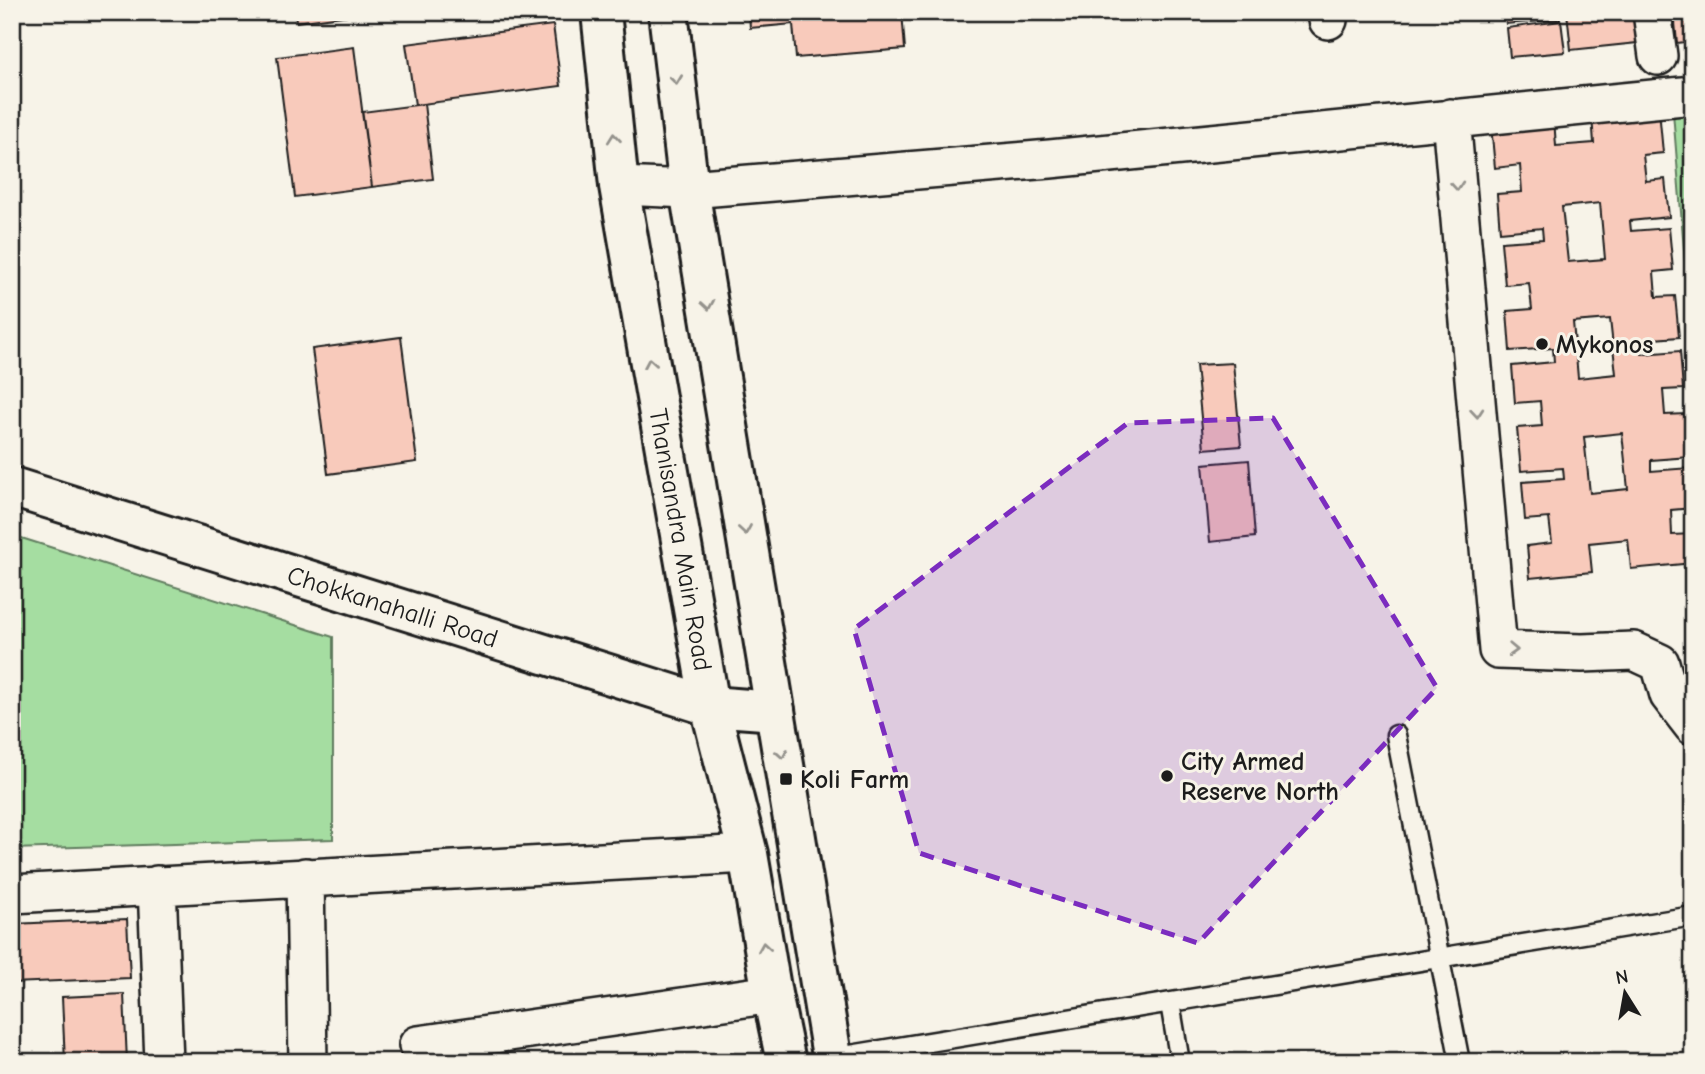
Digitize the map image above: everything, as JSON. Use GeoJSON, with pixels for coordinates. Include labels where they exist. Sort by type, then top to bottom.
{"type":"FeatureCollection","features":[{"type":"Feature","properties":{"kind":"main road","name":"Thanisandra Main Road"},"geometry":{"type":"LineString","coordinates":[[601,12],[620,186],[710,706],[748,854],[786,1062]]}},
{"type":"Feature","properties":{"kind":"main road"},"geometry":{"type":"LineString","coordinates":[[668,12],[689,189],[833,1060]]}},
{"type":"Feature","properties":{"kind":"main road","name":"Chokkanahalli Road"},"geometry":{"type":"LineString","coordinates":[[12,487],[710,706],[775,711]]}},
{"type":"Feature","properties":{"kind":"street"},"geometry":{"type":"LineString","coordinates":[[1652,12],[1658,57]]}},
{"type":"Feature","properties":{"kind":"street"},"geometry":{"type":"LineString","coordinates":[[620,186],[689,189],[1050,159],[1693,95]]}},
{"type":"Feature","properties":{"kind":"street"},"geometry":{"type":"LineString","coordinates":[[1451,118],[1498,650],[1582,653],[1634,651],[1660,663],[1670,695],[1693,726]]}},
{"type":"Feature","properties":{"kind":"street"},"geometry":{"type":"LineString","coordinates":[[12,894],[748,854]]}},
{"type":"Feature","properties":{"kind":"street"},"geometry":{"type":"LineString","coordinates":[[305,877],[308,1062]]}},
{"type":"Feature","properties":{"kind":"street"},"geometry":{"type":"LineString","coordinates":[[157,885],[164,1062]]}},
{"type":"Feature","properties":{"kind":"street"},"geometry":{"type":"LineString","coordinates":[[418,1045],[772,994]]}},
{"type":"Feature","properties":{"kind":"lane"},"geometry":{"type":"LineString","coordinates":[[1396,734],[1460,1062]]}},
{"type":"Feature","properties":{"kind":"lane"},"geometry":{"type":"LineString","coordinates":[[833,1060],[1693,916]]}},
{"type":"Feature","properties":{"kind":"lane"},"geometry":{"type":"LineString","coordinates":[[1170,1003],[1180,1062]]}},
{"type":"Feature","properties":{"kind":"highlighted area"},"geometry":{"type":"Polygon","coordinates":[[[1273,418],[1437,688],[1198,943],[919,853],[854,629],[1128,423],[1273,418]]]}},
{"type":"Feature","properties":{"kind":"green space"},"geometry":{"type":"Polygon","coordinates":[[[1693,110],[1693,362],[1673,112],[1693,110]]]}},
{"type":"Feature","properties":{"kind":"green space"},"geometry":{"type":"Polygon","coordinates":[[[12,535],[333,637],[333,839],[12,849],[12,535]]]}},
{"type":"Feature","properties":{"kind":"building"},"geometry":{"type":"Polygon","coordinates":[[[295,12],[372,12],[296,22],[295,12]]]}},
{"type":"Feature","properties":{"kind":"building"},"geometry":{"type":"Polygon","coordinates":[[[749,12],[902,12],[905,49],[796,58],[793,24],[750,28],[749,12]]]}},
{"type":"Feature","properties":{"kind":"building"},"geometry":{"type":"Polygon","coordinates":[[[1504,12],[1559,12],[1560,19],[1506,24],[1504,12]]]}},
{"type":"Feature","properties":{"kind":"building"},"geometry":{"type":"Polygon","coordinates":[[[1567,12],[1634,12],[1637,43],[1571,50],[1567,12]]]}},
{"type":"Feature","properties":{"kind":"building"},"geometry":{"type":"Polygon","coordinates":[[[1674,12],[1693,12],[1693,41],[1677,43],[1674,12]]]}},
{"type":"Feature","properties":{"kind":"building"},"geometry":{"type":"Polygon","coordinates":[[[1561,21],[1565,52],[1510,57],[1507,28],[1561,21]]]}},
{"type":"Feature","properties":{"kind":"building"},"geometry":{"type":"Polygon","coordinates":[[[553,25],[561,86],[415,105],[406,44],[553,25]]]}},
{"type":"Feature","properties":{"kind":"building"},"geometry":{"type":"Polygon","coordinates":[[[354,47],[372,187],[295,197],[277,57],[354,47]]]}},
{"type":"Feature","properties":{"kind":"building"},"geometry":{"type":"Polygon","coordinates":[[[424,104],[433,179],[372,187],[362,112],[424,104]]]}},
{"type":"Feature","properties":{"kind":"building","name":"Mykonos"},"geometry":{"type":"Polygon","coordinates":[[[1659,110],[1663,153],[1643,155],[1646,181],[1665,179],[1669,217],[1630,221],[1631,231],[1669,228],[1673,270],[1654,272],[1656,297],[1675,296],[1679,337],[1640,340],[1642,354],[1680,351],[1683,389],[1663,390],[1665,415],[1685,414],[1689,457],[1651,460],[1651,471],[1690,468],[1693,508],[1671,510],[1672,535],[1693,534],[1693,563],[1631,569],[1628,539],[1589,543],[1592,572],[1530,578],[1527,546],[1552,543],[1549,518],[1525,520],[1522,482],[1564,479],[1563,468],[1521,471],[1517,428],[1542,426],[1540,401],[1515,403],[1512,366],[1554,362],[1553,348],[1510,351],[1507,311],[1532,309],[1529,283],[1505,285],[1501,242],[1543,239],[1542,228],[1500,232],[1497,194],[1522,192],[1520,165],[1495,168],[1491,125],[1554,119],[1556,146],[1594,143],[1592,116],[1659,110]],[[1600,203],[1562,207],[1568,262],[1605,259],[1600,203]],[[1610,319],[1573,322],[1578,378],[1616,374],[1610,319]],[[1622,433],[1584,437],[1590,493],[1628,489],[1622,433]]]}},
{"type":"Feature","properties":{"kind":"building"},"geometry":{"type":"Polygon","coordinates":[[[401,337],[417,462],[328,474],[312,349],[401,337]]]}},
{"type":"Feature","properties":{"kind":"building"},"geometry":{"type":"Polygon","coordinates":[[[1233,363],[1241,446],[1204,449],[1196,365],[1233,363]]]}},
{"type":"Feature","properties":{"kind":"building"},"geometry":{"type":"Polygon","coordinates":[[[1249,460],[1255,537],[1210,542],[1203,464],[1249,460]]]}},
{"type":"Feature","properties":{"kind":"building"},"geometry":{"type":"Polygon","coordinates":[[[127,919],[130,978],[12,983],[12,924],[127,919]]]}},
{"type":"Feature","properties":{"kind":"building"},"geometry":{"type":"Polygon","coordinates":[[[124,994],[127,1062],[65,1062],[62,997],[124,994]]]}},
{"type":"Feature","properties":{"kind":"place","name":"Mykonos"},"geometry":{"type":"Point","coordinates":[1542,344]}},
{"type":"Feature","properties":{"kind":"place","name":"City Armed Reserve North"},"geometry":{"type":"Point","coordinates":[1167,776]}},
{"type":"Feature","properties":{"kind":"place","name":"Koli Farm"},"geometry":{"type":"Point","coordinates":[786,779]}}]}
